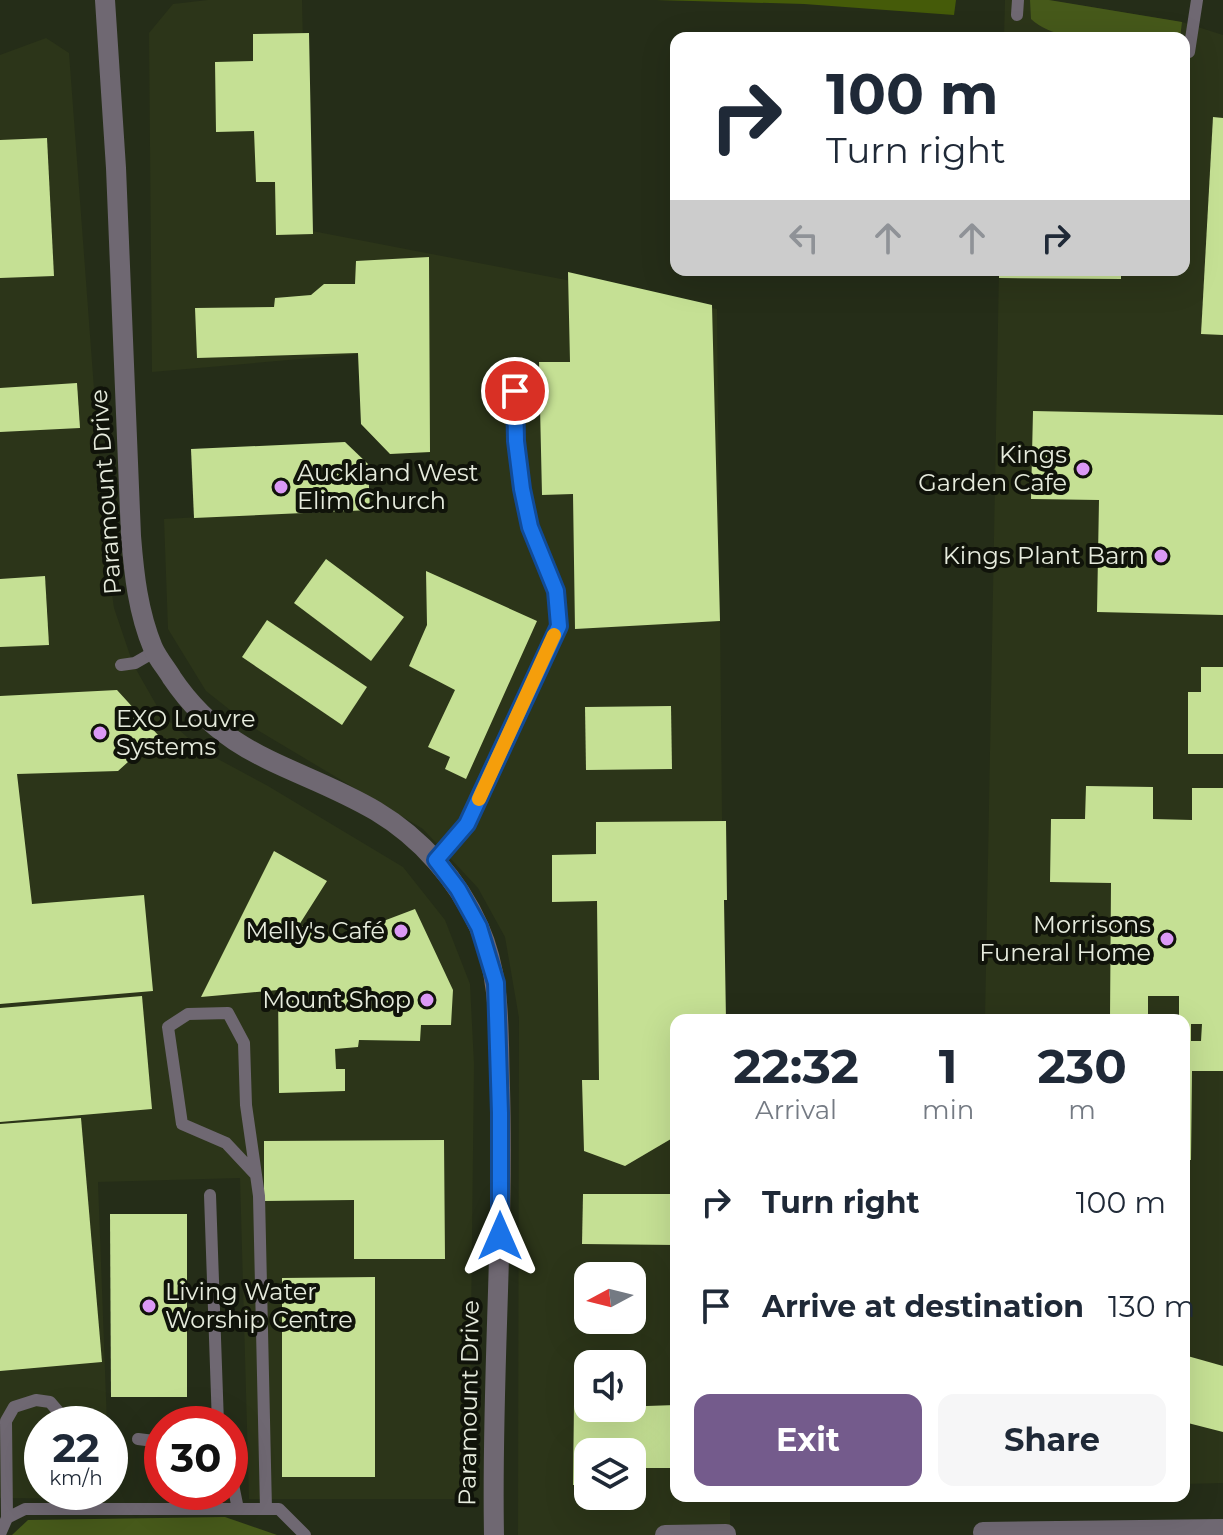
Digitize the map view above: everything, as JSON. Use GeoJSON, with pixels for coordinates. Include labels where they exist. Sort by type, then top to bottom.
{"type":"FeatureCollection","features":[{"type":"Feature","properties":{"kind":"street","name":"Paramount Drive"},"geometry":{"type":"LineString","coordinates":[[105,0],[116,168],[134,577],[142,618],[154,652],[188,701],[243,748],[377,811],[436,860],[458,889],[479,927],[496,983],[500,1205],[493,1418],[494,1535]]}},
{"type":"Feature","properties":{"kind":"street"},"geometry":{"type":"LineString","coordinates":[[983,1532],[1223,1529]]}},
{"type":"Feature","properties":{"kind":"street"},"geometry":{"type":"LineString","coordinates":[[665,1535],[726,1534]]}},
{"type":"Feature","properties":{"kind":"lane"},"geometry":{"type":"LineString","coordinates":[[1017,15],[1018,0]]}},
{"type":"Feature","properties":{"kind":"lane"},"geometry":{"type":"LineString","coordinates":[[1190,46],[1197,0]]}},
{"type":"Feature","properties":{"kind":"lane"},"geometry":{"type":"LineString","coordinates":[[436,860],[467,824],[559,626],[556,591],[530,527],[522,489],[516,441],[515,391]]}},
{"type":"Feature","properties":{"kind":"lane"},"geometry":{"type":"LineString","coordinates":[[121,665],[135,663],[154,652]]}},
{"type":"Feature","properties":{"kind":"lane"},"geometry":{"type":"LineString","coordinates":[[255,1174],[226,1143],[182,1124],[168,1027],[188,1014],[228,1013],[244,1043],[246,1105],[255,1174],[259,1211],[266,1509]]}},
{"type":"Feature","properties":{"kind":"lane"},"geometry":{"type":"LineString","coordinates":[[210,1195],[217,1406]]}},
{"type":"Feature","properties":{"kind":"lane"},"geometry":{"type":"LineString","coordinates":[[0,1534],[7,1518],[6,1421],[14,1407],[36,1400],[50,1402],[53,1406]]}},
{"type":"Feature","properties":{"kind":"lane"},"geometry":{"type":"LineString","coordinates":[[138,1439],[144,1440]]}},
{"type":"Feature","properties":{"kind":"lane"},"geometry":{"type":"LineString","coordinates":[[248,1509],[279,1509],[305,1535]]}},
{"type":"Feature","properties":{"kind":"lane"},"geometry":{"type":"LineString","coordinates":[[7,1518],[24,1510]]}},
{"type":"Feature","properties":{"kind":"shaded area"},"geometry":{"type":"Polygon","coordinates":[[[208,0],[302,0],[307,230],[717,309],[724,1014],[670,1014],[670,1502],[730,1502],[730,1535],[518,1535],[519,1018],[505,937],[478,888],[423,829],[249,725],[206,691],[168,629],[164,519],[428,505],[430,453],[390,454],[361,424],[358,354],[152,372],[149,33],[173,4],[208,0]]]}},
{"type":"Feature","properties":{"kind":"shaded area"},"geometry":{"type":"Polygon","coordinates":[[[1005,0],[1049,0],[1182,22],[1223,35],[1223,1483],[1190,1484],[1190,1014],[985,1014],[999,276],[1190,276],[1190,32],[1004,32],[1005,0]]]}},
{"type":"Feature","properties":{"kind":"shaded area"},"geometry":{"type":"Polygon","coordinates":[[[46,38],[69,53],[106,550],[114,608],[133,664],[162,715],[203,751],[403,867],[445,920],[470,984],[474,1064],[469,1499],[249,1499],[240,1178],[98,1182],[106,1406],[24,1406],[24,1498],[0,1498],[0,55],[46,38]]]}},
{"type":"Feature","properties":{"kind":"green space"},"geometry":{"type":"Polygon","coordinates":[[[656,0],[956,0],[954,15],[804,4],[656,0]]]}},
{"type":"Feature","properties":{"kind":"green space"},"geometry":{"type":"Polygon","coordinates":[[[1030,0],[1049,0],[1182,22],[1181,32],[1055,32],[1031,19],[1030,0]]]}},
{"type":"Feature","properties":{"kind":"green space"},"geometry":{"type":"Polygon","coordinates":[[[225,1517],[277,1535],[12,1535],[28,1520],[225,1517]]]}},
{"type":"Feature","properties":{"kind":"building"},"geometry":{"type":"Polygon","coordinates":[[[309,33],[313,234],[276,235],[275,182],[256,182],[254,131],[216,132],[215,62],[253,61],[253,34],[309,33]]]}},
{"type":"Feature","properties":{"kind":"building"},"geometry":{"type":"Polygon","coordinates":[[[1213,117],[1223,118],[1223,335],[1201,334],[1213,117]]]}},
{"type":"Feature","properties":{"kind":"building"},"geometry":{"type":"Polygon","coordinates":[[[47,138],[54,276],[0,278],[0,140],[47,138]]]}},
{"type":"Feature","properties":{"kind":"building"},"geometry":{"type":"Polygon","coordinates":[[[429,257],[430,452],[390,454],[361,424],[358,353],[197,358],[195,308],[274,307],[275,298],[311,295],[324,284],[355,284],[356,261],[429,257]]]}},
{"type":"Feature","properties":{"kind":"building"},"geometry":{"type":"Polygon","coordinates":[[[568,272],[712,305],[720,621],[575,629],[573,494],[542,495],[539,362],[570,362],[568,272]]]}},
{"type":"Feature","properties":{"kind":"building"},"geometry":{"type":"Polygon","coordinates":[[[999,276],[1121,276],[1121,279],[999,276]]]}},
{"type":"Feature","properties":{"kind":"building"},"geometry":{"type":"Polygon","coordinates":[[[77,383],[80,428],[0,432],[0,388],[77,383]]]}},
{"type":"Feature","properties":{"kind":"building","name":"Kings Plant Barn"},"geometry":{"type":"Polygon","coordinates":[[[1033,411],[1223,415],[1223,615],[1097,612],[1099,500],[1031,499],[1033,411]]]}},
{"type":"Feature","properties":{"kind":"building","name":"Auckland West Elim Church"},"geometry":{"type":"Polygon","coordinates":[[[345,442],[368,464],[370,510],[194,518],[191,449],[345,442]]]}},
{"type":"Feature","properties":{"kind":"building"},"geometry":{"type":"Polygon","coordinates":[[[326,559],[404,617],[371,661],[294,603],[326,559]]]}},
{"type":"Feature","properties":{"kind":"building"},"geometry":{"type":"Polygon","coordinates":[[[426,571],[537,621],[466,779],[445,769],[450,757],[428,747],[455,690],[409,666],[427,625],[426,571]]]}},
{"type":"Feature","properties":{"kind":"building"},"geometry":{"type":"Polygon","coordinates":[[[45,576],[49,645],[0,647],[0,579],[45,576]]]}},
{"type":"Feature","properties":{"kind":"building"},"geometry":{"type":"Polygon","coordinates":[[[267,620],[367,687],[342,725],[242,657],[267,620]]]}},
{"type":"Feature","properties":{"kind":"building"},"geometry":{"type":"Polygon","coordinates":[[[1201,667],[1223,667],[1223,754],[1188,754],[1188,692],[1201,692],[1201,667]]]}},
{"type":"Feature","properties":{"kind":"building"},"geometry":{"type":"Polygon","coordinates":[[[117,690],[158,735],[118,771],[17,774],[32,904],[144,895],[153,991],[0,1004],[0,696],[117,690]]]}},
{"type":"Feature","properties":{"kind":"building"},"geometry":{"type":"Polygon","coordinates":[[[671,706],[672,769],[586,770],[585,707],[671,706]]]}},
{"type":"Feature","properties":{"kind":"building","name":"Morrisons Funeral Home"},"geometry":{"type":"Polygon","coordinates":[[[1086,786],[1153,787],[1153,819],[1192,820],[1192,788],[1223,788],[1223,1071],[1192,1071],[1191,1160],[1190,1014],[1179,1014],[1179,996],[1148,996],[1148,1014],[1110,1014],[1111,883],[1050,882],[1051,819],[1085,819],[1086,786]],[[1191,1024],[1191,1041],[1201,1041],[1202,1024],[1191,1024]]]}},
{"type":"Feature","properties":{"kind":"building"},"geometry":{"type":"Polygon","coordinates":[[[726,821],[726,1014],[670,1014],[670,1140],[625,1166],[584,1151],[582,1080],[599,1080],[597,901],[552,902],[552,855],[596,854],[596,822],[726,821]]]}},
{"type":"Feature","properties":{"kind":"building"},"geometry":{"type":"Polygon","coordinates":[[[274,851],[327,881],[299,925],[336,939],[415,909],[453,990],[451,1025],[421,1025],[420,1041],[359,1040],[358,1047],[335,1049],[336,1069],[345,1069],[345,1091],[279,1093],[278,990],[201,997],[274,851]]]}},
{"type":"Feature","properties":{"kind":"building"},"geometry":{"type":"Polygon","coordinates":[[[142,996],[152,1109],[0,1122],[0,1008],[142,996]]]}},
{"type":"Feature","properties":{"kind":"building"},"geometry":{"type":"Polygon","coordinates":[[[81,1118],[102,1362],[0,1371],[0,1124],[81,1118]]]}},
{"type":"Feature","properties":{"kind":"building"},"geometry":{"type":"Polygon","coordinates":[[[444,1140],[445,1259],[354,1259],[354,1200],[264,1201],[264,1141],[444,1140]]]}},
{"type":"Feature","properties":{"kind":"building"},"geometry":{"type":"Polygon","coordinates":[[[583,1194],[670,1194],[670,1245],[582,1244],[583,1194]]]}},
{"type":"Feature","properties":{"kind":"building","name":"Living Water Worship Centre"},"geometry":{"type":"Polygon","coordinates":[[[110,1214],[187,1214],[187,1397],[111,1397],[110,1214]]]}},
{"type":"Feature","properties":{"kind":"building"},"geometry":{"type":"Polygon","coordinates":[[[375,1277],[375,1477],[282,1477],[282,1278],[375,1277]]]}},
{"type":"Feature","properties":{"kind":"building"},"geometry":{"type":"Polygon","coordinates":[[[1190,1357],[1223,1366],[1223,1432],[1190,1424],[1190,1357]]]}},
{"type":"Feature","properties":{"kind":"building"},"geometry":{"type":"Polygon","coordinates":[[[574,1404],[574,1422],[646,1422],[646,1406],[670,1405],[670,1468],[646,1468],[646,1438],[574,1438],[573,1485],[574,1404]]]}},
{"type":"Feature","properties":{"kind":"slow traffic"},"geometry":{"type":"LineString","coordinates":[[479,799],[554,635]]}},
{"type":"Feature","properties":{"kind":"place","name":"Kings Garden Cafe"},"geometry":{"type":"Point","coordinates":[1083,469]}},
{"type":"Feature","properties":{"kind":"place","name":"Auckland West Elim Church"},"geometry":{"type":"Point","coordinates":[281,487]}},
{"type":"Feature","properties":{"kind":"place","name":"Kings Plant Barn"},"geometry":{"type":"Point","coordinates":[1161,556]}},
{"type":"Feature","properties":{"kind":"place","name":"EXO Louvre Systems"},"geometry":{"type":"Point","coordinates":[100,733]}},
{"type":"Feature","properties":{"kind":"place","name":"Melly's Café"},"geometry":{"type":"Point","coordinates":[401,931]}},
{"type":"Feature","properties":{"kind":"place","name":"Morrisons Funeral Home"},"geometry":{"type":"Point","coordinates":[1167,939]}},
{"type":"Feature","properties":{"kind":"place","name":"Mount Shop"},"geometry":{"type":"Point","coordinates":[427,1000]}},
{"type":"Feature","properties":{"kind":"place","name":"Living Water Worship Centre"},"geometry":{"type":"Point","coordinates":[149,1306]}},
{"type":"Feature","properties":{"kind":"route"},"geometry":{"type":"LineString","coordinates":[[500,1236],[496,983],[479,927],[458,889],[436,860],[467,824],[559,626],[556,591],[530,527],[522,489],[516,441],[515,391]]}}]}
